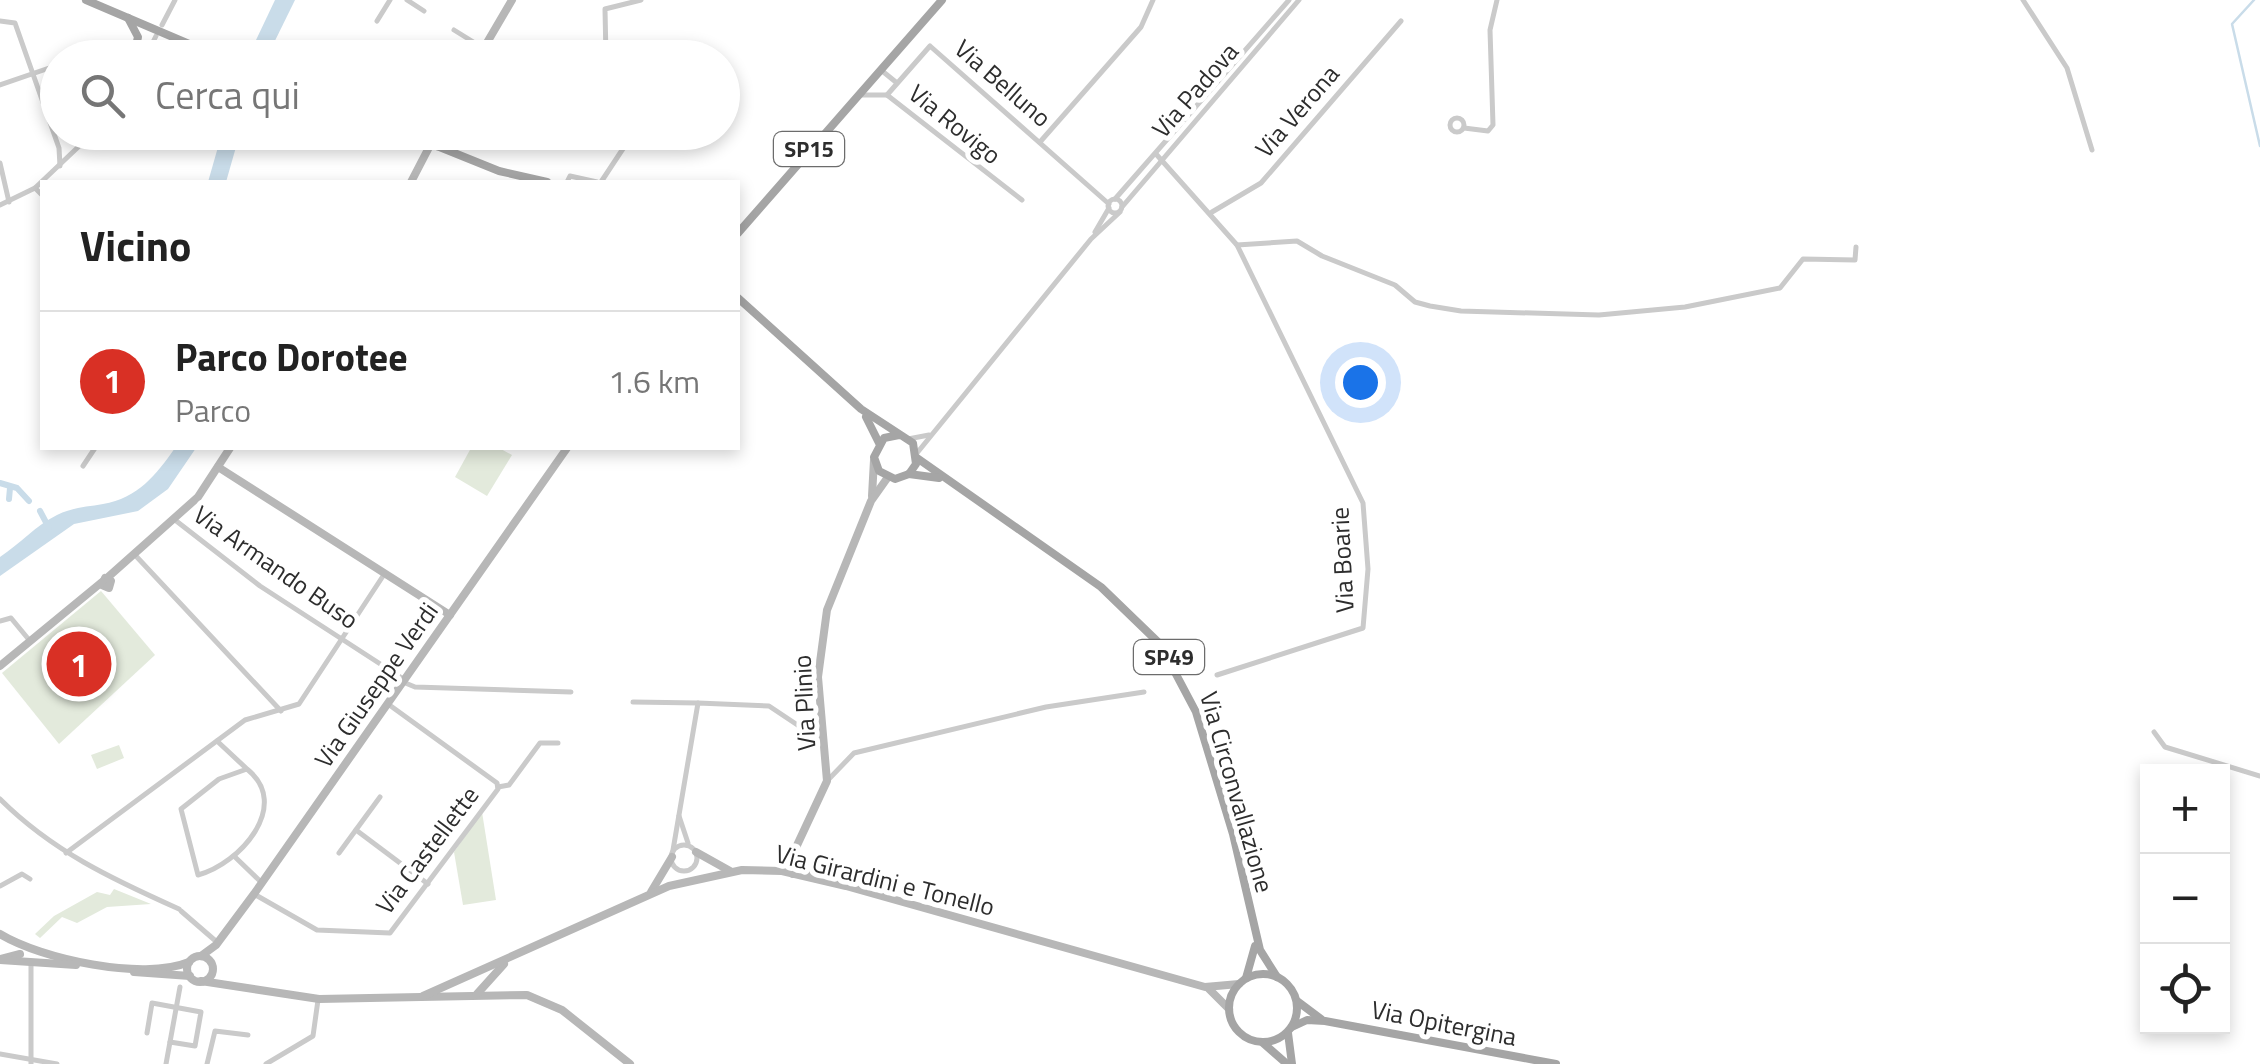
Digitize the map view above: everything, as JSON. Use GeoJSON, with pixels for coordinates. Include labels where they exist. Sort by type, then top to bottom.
{"type":"FeatureCollection","features":[{"type":"Feature","properties":{"kind":"main road"},"geometry":{"type":"LineString","coordinates":[[86,0],[180,40]]}},
{"type":"Feature","properties":{"kind":"main road"},"geometry":{"type":"LineString","coordinates":[[488,40],[512,0]]}},
{"type":"Feature","properties":{"kind":"main road","name":"SP15"},"geometry":{"type":"LineString","coordinates":[[740,229],[942,0]]}},
{"type":"Feature","properties":{"kind":"main road"},"geometry":{"type":"LineString","coordinates":[[128,18],[137,40]]}},
{"type":"Feature","properties":{"kind":"main road"},"geometry":{"type":"LineString","coordinates":[[412,180],[428,150]]}},
{"type":"Feature","properties":{"kind":"main road"},"geometry":{"type":"LineString","coordinates":[[447,150],[500,171],[538,180]]}},
{"type":"Feature","properties":{"kind":"main road"},"geometry":{"type":"LineString","coordinates":[[740,297],[860,410],[908,439]]}},
{"type":"Feature","properties":{"kind":"main road"},"geometry":{"type":"LineString","coordinates":[[860,410],[878,443],[874,460],[888,477]]}},
{"type":"Feature","properties":{"kind":"main road"},"geometry":{"type":"LineString","coordinates":[[878,443],[899,435]]}},
{"type":"Feature","properties":{"kind":"main road","name":"SP49"},"geometry":{"type":"LineString","coordinates":[[908,439],[917,456]]}},
{"type":"Feature","properties":{"kind":"main road"},"geometry":{"type":"LineString","coordinates":[[0,666],[174,520],[198,497],[229,450]]}},
{"type":"Feature","properties":{"kind":"main road","name":"Via Giuseppe Verdi"},"geometry":{"type":"LineString","coordinates":[[26,954],[151,969],[189,962],[217,944],[566,450]]}},
{"type":"Feature","properties":{"kind":"main road"},"geometry":{"type":"LineString","coordinates":[[909,474],[917,456]]}},
{"type":"Feature","properties":{"kind":"main road","name":"Via Circonvallazione"},"geometry":{"type":"LineString","coordinates":[[917,456],[944,480],[1008,518],[1114,597],[1168,657],[1201,728],[1237,848],[1255,931],[1263,957],[1277,977]]}},
{"type":"Feature","properties":{"kind":"main road","name":"Via Plinio"},"geometry":{"type":"LineString","coordinates":[[872,501],[874,460]]}},
{"type":"Feature","properties":{"kind":"main road"},"geometry":{"type":"LineString","coordinates":[[218,467],[450,615]]}},
{"type":"Feature","properties":{"kind":"main road","name":"SP49"},"geometry":{"type":"LineString","coordinates":[[888,477],[909,474]]}},
{"type":"Feature","properties":{"kind":"main road","name":"Via Circonvallazione"},"geometry":{"type":"LineString","coordinates":[[909,474],[944,480]]}},
{"type":"Feature","properties":{"kind":"main road","name":"Via Plinio"},"geometry":{"type":"LineString","coordinates":[[793,874],[796,852],[827,781],[818,677],[831,596],[872,501],[888,477]]}},
{"type":"Feature","properties":{"kind":"main road"},"geometry":{"type":"LineString","coordinates":[[693,849],[730,870]]}},
{"type":"Feature","properties":{"kind":"main road"},"geometry":{"type":"LineString","coordinates":[[772,870],[796,852],[817,879]]}},
{"type":"Feature","properties":{"kind":"main road"},"geometry":{"type":"LineString","coordinates":[[648,896],[661,881],[672,856]]}},
{"type":"Feature","properties":{"kind":"main road","name":"Via Girardini e Tonello"},"geometry":{"type":"LineString","coordinates":[[422,996],[480,974],[683,880],[730,870],[772,870],[817,879],[1206,987],[1220,996],[1229,1010]]}},
{"type":"Feature","properties":{"kind":"main road","name":"Via Circonvallazione"},"geometry":{"type":"LineString","coordinates":[[1242,981],[1255,958],[1255,931]]}},
{"type":"Feature","properties":{"kind":"main road"},"geometry":{"type":"LineString","coordinates":[[0,934],[15,942],[35,964],[190,976],[201,982],[318,999],[511,993],[543,1000],[562,1010],[630,1064]]}},
{"type":"Feature","properties":{"kind":"main road","name":"Via Giuseppe Verdi"},"geometry":{"type":"LineString","coordinates":[[212,966],[217,944]]}},
{"type":"Feature","properties":{"kind":"main road"},"geometry":{"type":"LineString","coordinates":[[0,960],[26,954]]}},
{"type":"Feature","properties":{"kind":"main road"},"geometry":{"type":"LineString","coordinates":[[26,954],[35,964]]}},
{"type":"Feature","properties":{"kind":"main road"},"geometry":{"type":"LineString","coordinates":[[201,956],[235,987]]}},
{"type":"Feature","properties":{"kind":"main road"},"geometry":{"type":"LineString","coordinates":[[189,962],[190,976]]}},
{"type":"Feature","properties":{"kind":"main road","name":"Via Girardini e Tonello"},"geometry":{"type":"LineString","coordinates":[[477,994],[506,962]]}},
{"type":"Feature","properties":{"kind":"main road"},"geometry":{"type":"LineString","coordinates":[[201,982],[212,966]]}},
{"type":"Feature","properties":{"kind":"main road"},"geometry":{"type":"LineString","coordinates":[[499,970],[499,982],[511,993]]}},
{"type":"Feature","properties":{"kind":"main road"},"geometry":{"type":"LineString","coordinates":[[477,994],[473,982],[480,974]]}},
{"type":"Feature","properties":{"kind":"main road"},"geometry":{"type":"LineString","coordinates":[[1242,981],[1261,974],[1277,977]]}},
{"type":"Feature","properties":{"kind":"main road","name":"SP49"},"geometry":{"type":"LineString","coordinates":[[1277,977],[1297,1002]]}},
{"type":"Feature","properties":{"kind":"main road","name":"SP49"},"geometry":{"type":"LineString","coordinates":[[1229,1010],[1242,981]]}},
{"type":"Feature","properties":{"kind":"main road","name":"Via Girardini e Tonello"},"geometry":{"type":"LineString","coordinates":[[1206,987],[1242,981]]}},
{"type":"Feature","properties":{"kind":"main road"},"geometry":{"type":"LineString","coordinates":[[1290,1064],[1290,1030],[1297,1002]]}},
{"type":"Feature","properties":{"kind":"main road","name":"Via Opitergina"},"geometry":{"type":"LineString","coordinates":[[1297,1002],[1307,1013],[1325,1021]]}},
{"type":"Feature","properties":{"kind":"main road"},"geometry":{"type":"LineString","coordinates":[[1229,1010],[1236,1029],[1264,1043],[1290,1064]]}},
{"type":"Feature","properties":{"kind":"main road","name":"Via Opitergina"},"geometry":{"type":"LineString","coordinates":[[1290,1030],[1307,1020],[1325,1021],[1556,1064]]}},
{"type":"Feature","properties":{"kind":"main road"},"geometry":{"type":"LineString","coordinates":[[1264,1043],[1290,1030]]}},
{"type":"Feature","properties":{"kind":"street"},"geometry":{"type":"LineString","coordinates":[[162,25],[175,0]]}},
{"type":"Feature","properties":{"kind":"street"},"geometry":{"type":"LineString","coordinates":[[377,21],[390,0]]}},
{"type":"Feature","properties":{"kind":"street"},"geometry":{"type":"LineString","coordinates":[[406,0],[424,11]]}},
{"type":"Feature","properties":{"kind":"street"},"geometry":{"type":"LineString","coordinates":[[606,40],[606,10],[641,0]]}},
{"type":"Feature","properties":{"kind":"street"},"geometry":{"type":"LineString","coordinates":[[1040,142],[1141,27],[1154,0]]}},
{"type":"Feature","properties":{"kind":"street","name":"Via Padova"},"geometry":{"type":"LineString","coordinates":[[1091,239],[1121,209],[1159,156],[1289,0]]}},
{"type":"Feature","properties":{"kind":"street","name":"Via Padova"},"geometry":{"type":"LineString","coordinates":[[1091,239],[1111,203],[1159,156],[1299,0]]}},
{"type":"Feature","properties":{"kind":"street"},"geometry":{"type":"LineString","coordinates":[[1464,128],[1488,131],[1493,126],[1490,30],[1497,0]]}},
{"type":"Feature","properties":{"kind":"street"},"geometry":{"type":"LineString","coordinates":[[2022,0],[2067,68],[2092,150]]}},
{"type":"Feature","properties":{"kind":"street"},"geometry":{"type":"LineString","coordinates":[[0,21],[13,20],[40,93]]}},
{"type":"Feature","properties":{"kind":"street","name":"Via Verona"},"geometry":{"type":"LineString","coordinates":[[1210,213],[1261,183],[1402,20]]}},
{"type":"Feature","properties":{"kind":"street"},"geometry":{"type":"LineString","coordinates":[[454,30],[470,40]]}},
{"type":"Feature","properties":{"kind":"street"},"geometry":{"type":"LineString","coordinates":[[154,40],[156,36]]}},
{"type":"Feature","properties":{"kind":"street","name":"Via Belluno"},"geometry":{"type":"LineString","coordinates":[[897,83],[930,46],[1121,209]]}},
{"type":"Feature","properties":{"kind":"street"},"geometry":{"type":"LineString","coordinates":[[873,78],[884,94],[897,83],[880,70]]}},
{"type":"Feature","properties":{"kind":"street"},"geometry":{"type":"LineString","coordinates":[[0,85],[40,71]]}},
{"type":"Feature","properties":{"kind":"street","name":"Via Rovigo"},"geometry":{"type":"LineString","coordinates":[[858,94],[884,94],[1022,200]]}},
{"type":"Feature","properties":{"kind":"street"},"geometry":{"type":"LineString","coordinates":[[59,150],[60,166]]}},
{"type":"Feature","properties":{"kind":"street"},"geometry":{"type":"LineString","coordinates":[[63,150],[72,154]]}},
{"type":"Feature","properties":{"kind":"street"},"geometry":{"type":"LineString","coordinates":[[44,180],[76,150]]}},
{"type":"Feature","properties":{"kind":"street"},"geometry":{"type":"LineString","coordinates":[[600,180],[621,150]]}},
{"type":"Feature","properties":{"kind":"street","name":"Via Boarie"},"geometry":{"type":"LineString","coordinates":[[1159,156],[1237,245],[1363,503],[1367,588],[1365,624],[1360,630],[1217,675]]}},
{"type":"Feature","properties":{"kind":"street"},"geometry":{"type":"LineString","coordinates":[[0,163],[9,202]]}},
{"type":"Feature","properties":{"kind":"street"},"geometry":{"type":"LineString","coordinates":[[0,205],[40,184]]}},
{"type":"Feature","properties":{"kind":"street"},"geometry":{"type":"LineString","coordinates":[[35,188],[40,193]]}},
{"type":"Feature","properties":{"kind":"street"},"geometry":{"type":"LineString","coordinates":[[1111,203],[1121,209]]}},
{"type":"Feature","properties":{"kind":"street"},"geometry":{"type":"LineString","coordinates":[[917,456],[1091,239]]}},
{"type":"Feature","properties":{"kind":"street"},"geometry":{"type":"LineString","coordinates":[[1237,245],[1297,241],[1322,256],[1396,285],[1415,302],[1430,306],[1556,315],[1665,310],[1780,288],[1803,259],[1844,263],[1855,260],[1856,246]]}},
{"type":"Feature","properties":{"kind":"street"},"geometry":{"type":"LineString","coordinates":[[908,439],[932,434]]}},
{"type":"Feature","properties":{"kind":"street"},"geometry":{"type":"LineString","coordinates":[[83,466],[94,450]]}},
{"type":"Feature","properties":{"kind":"street","name":"Via Armando Buso"},"geometry":{"type":"LineString","coordinates":[[174,520],[260,586],[404,681]]}},
{"type":"Feature","properties":{"kind":"street"},"geometry":{"type":"LineString","coordinates":[[135,555],[281,712]]}},
{"type":"Feature","properties":{"kind":"street"},"geometry":{"type":"LineString","coordinates":[[66,853],[245,720],[281,712],[303,700],[385,572]]}},
{"type":"Feature","properties":{"kind":"street"},"geometry":{"type":"LineString","coordinates":[[0,621],[11,618],[30,642]]}},
{"type":"Feature","properties":{"kind":"street"},"geometry":{"type":"LineString","coordinates":[[404,681],[415,688],[571,692]]}},
{"type":"Feature","properties":{"kind":"street"},"geometry":{"type":"LineString","coordinates":[[827,781],[854,753],[1046,707],[1144,692]]}},
{"type":"Feature","properties":{"kind":"street"},"geometry":{"type":"LineString","coordinates":[[633,702],[768,706],[824,742]]}},
{"type":"Feature","properties":{"kind":"street"},"geometry":{"type":"LineString","coordinates":[[679,813],[696,864],[687,870],[676,867],[672,856],[679,813],[698,703]]}},
{"type":"Feature","properties":{"kind":"street","name":"Via Castellette"},"geometry":{"type":"LineString","coordinates":[[254,894],[318,930],[390,932],[498,786],[388,704]]}},
{"type":"Feature","properties":{"kind":"street"},"geometry":{"type":"LineString","coordinates":[[2154,732],[2166,746],[2260,776]]}},
{"type":"Feature","properties":{"kind":"street"},"geometry":{"type":"LineString","coordinates":[[217,740],[247,769],[264,786],[267,804],[234,856],[198,875],[180,814],[185,804],[218,779],[247,769]]}},
{"type":"Feature","properties":{"kind":"street"},"geometry":{"type":"LineString","coordinates":[[498,786],[509,785],[540,742],[558,743]]}},
{"type":"Feature","properties":{"kind":"street"},"geometry":{"type":"LineString","coordinates":[[339,852],[380,797]]}},
{"type":"Feature","properties":{"kind":"street"},"geometry":{"type":"LineString","coordinates":[[0,800],[36,834],[116,882],[180,910],[217,944]]}},
{"type":"Feature","properties":{"kind":"street"},"geometry":{"type":"LineString","coordinates":[[356,830],[428,884]]}},
{"type":"Feature","properties":{"kind":"street"},"geometry":{"type":"LineString","coordinates":[[672,856],[680,846],[693,849]]}},
{"type":"Feature","properties":{"kind":"street"},"geometry":{"type":"LineString","coordinates":[[234,856],[262,883]]}},
{"type":"Feature","properties":{"kind":"street"},"geometry":{"type":"LineString","coordinates":[[0,886],[22,874],[30,879]]}},
{"type":"Feature","properties":{"kind":"street"},"geometry":{"type":"LineString","coordinates":[[31,1062],[35,964]]}},
{"type":"Feature","properties":{"kind":"street"},"geometry":{"type":"LineString","coordinates":[[166,1064],[180,987]]}},
{"type":"Feature","properties":{"kind":"street"},"geometry":{"type":"LineString","coordinates":[[266,1064],[313,1036],[318,999]]}},
{"type":"Feature","properties":{"kind":"street"},"geometry":{"type":"LineString","coordinates":[[147,1034],[152,1004],[202,1012],[195,1046],[170,1042]]}},
{"type":"Feature","properties":{"kind":"street"},"geometry":{"type":"LineString","coordinates":[[207,1064],[215,1031],[248,1034]]}},
{"type":"Feature","properties":{"kind":"street"},"geometry":{"type":"LineString","coordinates":[[0,1054],[56,1064]]}},
{"type":"Feature","properties":{"kind":"shaded area"},"geometry":{"type":"Polygon","coordinates":[[[470,450],[503,450],[512,455],[487,496],[455,477],[470,450]]]}},
{"type":"Feature","properties":{"kind":"shaded area"},"geometry":{"type":"Polygon","coordinates":[[[101,591],[155,655],[59,744],[2,673],[101,591]]]}},
{"type":"Feature","properties":{"kind":"shaded area"},"geometry":{"type":"Polygon","coordinates":[[[119,745],[124,758],[97,769],[91,755],[119,745]]]}},
{"type":"Feature","properties":{"kind":"shaded area"},"geometry":{"type":"Polygon","coordinates":[[[482,812],[496,900],[463,905],[454,852],[482,812]]]}},
{"type":"Feature","properties":{"kind":"shaded area"},"geometry":{"type":"Polygon","coordinates":[[[114,889],[151,904],[107,907],[77,923],[62,917],[40,938],[35,934],[54,916],[97,892],[110,895],[114,889]]]}},
{"type":"Feature","properties":{"kind":"water"},"geometry":{"type":"Polygon","coordinates":[[[275,0],[295,0],[275,40],[256,40],[275,0]]]}},
{"type":"Feature","properties":{"kind":"water"},"geometry":{"type":"Polygon","coordinates":[[[217,150],[235,150],[227,180],[209,180],[217,150]]]}},
{"type":"Feature","properties":{"kind":"water"},"geometry":{"type":"Polygon","coordinates":[[[173,450],[195,450],[168,489],[138,511],[74,524],[0,576],[0,557],[42,524],[69,510],[126,497],[153,476],[173,450]]]}},
{"type":"Feature","properties":{"kind":"waterway"},"geometry":{"type":"LineString","coordinates":[[2254,0],[2232,24],[2260,146]]}},
{"type":"Feature","properties":{"kind":"waterway"},"geometry":{"type":"LineString","coordinates":[[0,483],[17,488],[29,501]]}},
{"type":"Feature","properties":{"kind":"waterway"},"geometry":{"type":"LineString","coordinates":[[9,499],[10,488]]}},
{"type":"Feature","properties":{"kind":"waterway"},"geometry":{"type":"LineString","coordinates":[[40,511],[49,528]]}},
{"type":"Feature","properties":{"kind":"place","name":"Parco Dorotee"},"geometry":{"type":"Point","coordinates":[79,664]}}]}
